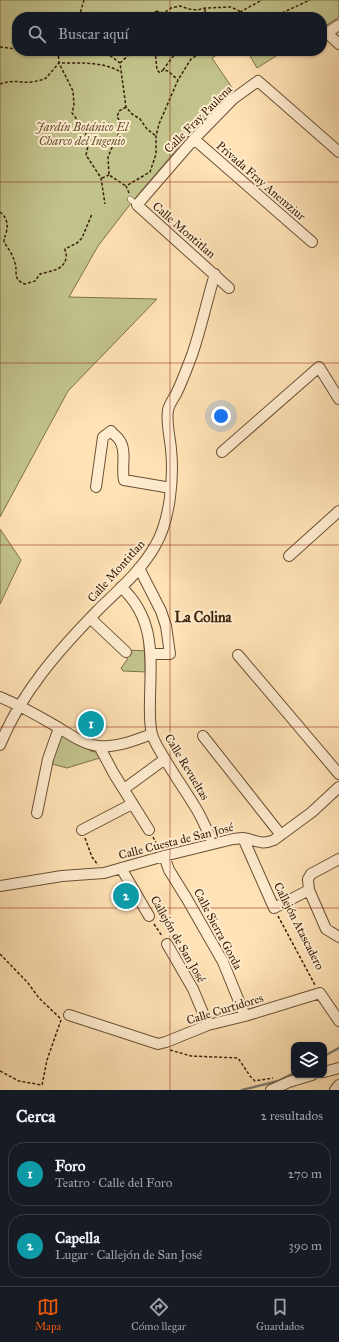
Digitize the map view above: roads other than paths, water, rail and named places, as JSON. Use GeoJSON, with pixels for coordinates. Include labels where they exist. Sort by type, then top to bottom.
{"type":"FeatureCollection","features":[{"type":"Feature","properties":{"kind":"street"},"geometry":{"type":"LineString","coordinates":[[339,25],[327,32],[339,44]]}},
{"type":"Feature","properties":{"kind":"street","name":"Calle Fray Paulena"},"geometry":{"type":"LineString","coordinates":[[134,202],[233,99],[258,81],[339,152]]}},
{"type":"Feature","properties":{"kind":"street","name":"Privada Fray Anemziur"},"geometry":{"type":"LineString","coordinates":[[194,139],[312,242]]}},
{"type":"Feature","properties":{"kind":"street","name":"Calle Montitlan"},"geometry":{"type":"LineString","coordinates":[[134,202],[229,288]]}},
{"type":"Feature","properties":{"kind":"street","name":"Calle Montitlan"},"geometry":{"type":"LineString","coordinates":[[0,745],[20,705],[38,678],[52,660],[90,618],[139,568],[155,547],[163,532],[172,488],[168,409],[176,394],[192,353],[214,274]]}},
{"type":"Feature","properties":{"kind":"street"},"geometry":{"type":"LineString","coordinates":[[222,452],[319,367],[339,399]]}},
{"type":"Feature","properties":{"kind":"street"},"geometry":{"type":"LineString","coordinates":[[96,487],[103,437],[111,431],[120,441],[124,458],[124,480],[172,488]]}},
{"type":"Feature","properties":{"kind":"street"},"geometry":{"type":"LineString","coordinates":[[289,556],[339,511]]}},
{"type":"Feature","properties":{"kind":"street"},"geometry":{"type":"LineString","coordinates":[[139,568],[161,611],[166,626],[170,654],[151,654]]}},
{"type":"Feature","properties":{"kind":"street","name":"Calle Revueltas"},"geometry":{"type":"LineString","coordinates":[[121,587],[131,596],[138,608],[150,642],[150,707],[152,734],[165,759],[196,807],[213,843]]}},
{"type":"Feature","properties":{"kind":"street"},"geometry":{"type":"LineString","coordinates":[[90,618],[126,652]]}},
{"type":"Feature","properties":{"kind":"street"},"geometry":{"type":"LineString","coordinates":[[238,655],[339,774]]}},
{"type":"Feature","properties":{"kind":"street"},"geometry":{"type":"LineString","coordinates":[[0,697],[20,705],[84,742],[99,746],[133,741],[152,734]]}},
{"type":"Feature","properties":{"kind":"street"},"geometry":{"type":"LineString","coordinates":[[37,813],[48,759],[59,728]]}},
{"type":"Feature","properties":{"kind":"street"},"geometry":{"type":"LineString","coordinates":[[204,736],[282,835]]}},
{"type":"Feature","properties":{"kind":"street"},"geometry":{"type":"LineString","coordinates":[[99,746],[132,804],[149,830]]}},
{"type":"Feature","properties":{"kind":"street"},"geometry":{"type":"LineString","coordinates":[[124,790],[165,759]]}},
{"type":"Feature","properties":{"kind":"street","name":"Calle Cuesta de San José"},"geometry":{"type":"LineString","coordinates":[[0,886],[62,876],[104,873],[213,843],[233,839],[243,838],[267,843],[282,835],[312,812],[339,787]]}},
{"type":"Feature","properties":{"kind":"street"},"geometry":{"type":"LineString","coordinates":[[82,830],[132,804]]}},
{"type":"Feature","properties":{"kind":"street","name":"Callejón Atascadero"},"geometry":{"type":"LineString","coordinates":[[243,838],[258,875],[274,908],[309,890]]}},
{"type":"Feature","properties":{"kind":"street","name":"Calle Sierra Gorda"},"geometry":{"type":"LineString","coordinates":[[164,856],[170,870],[223,962],[245,1016]]}},
{"type":"Feature","properties":{"kind":"street"},"geometry":{"type":"LineString","coordinates":[[339,859],[312,874],[308,879],[309,890],[326,929],[339,937]]}},
{"type":"Feature","properties":{"kind":"street","name":"Callejón de San José"},"geometry":{"type":"LineString","coordinates":[[121,868],[149,916]]}},
{"type":"Feature","properties":{"kind":"street","name":"Callejón de San José"},"geometry":{"type":"LineString","coordinates":[[167,944],[192,989],[208,1025]]}},
{"type":"Feature","properties":{"kind":"street","name":"Calle Curtidores"},"geometry":{"type":"LineString","coordinates":[[65,1018],[158,1044],[208,1025],[245,1016],[320,993],[339,1022]]}},
{"type":"Feature","properties":{"kind":"street"},"geometry":{"type":"LineString","coordinates":[[327,1071],[339,1068]]}},
{"type":"Feature","properties":{"kind":"street"},"geometry":{"type":"LineString","coordinates":[[271,1090],[302,1078]]}},
{"type":"Feature","properties":{"kind":"street"},"geometry":{"type":"LineString","coordinates":[[335,1090],[339,1085]]}},
{"type":"Feature","properties":{"kind":"waterway"},"geometry":{"type":"LineString","coordinates":[[327,1054],[339,1048]]}},
{"type":"Feature","properties":{"kind":"waterway"},"geometry":{"type":"LineString","coordinates":[[242,1090],[278,1081],[291,1074]]}},
{"type":"Feature","properties":{"kind":"place","name":"Foro"},"geometry":{"type":"Point","coordinates":[91,724]}},
{"type":"Feature","properties":{"kind":"place","name":"Capella"},"geometry":{"type":"Point","coordinates":[126,896]}},
{"type":"Feature","properties":{"kind":"district","name":"La Colina"},"geometry":{"type":"Point","coordinates":[203,617]}},
{"type":"Feature","properties":{"kind":"park label","name":"Jardín Botánico El Charco del Ingenio"},"geometry":{"type":"Point","coordinates":[82,134]}}]}
